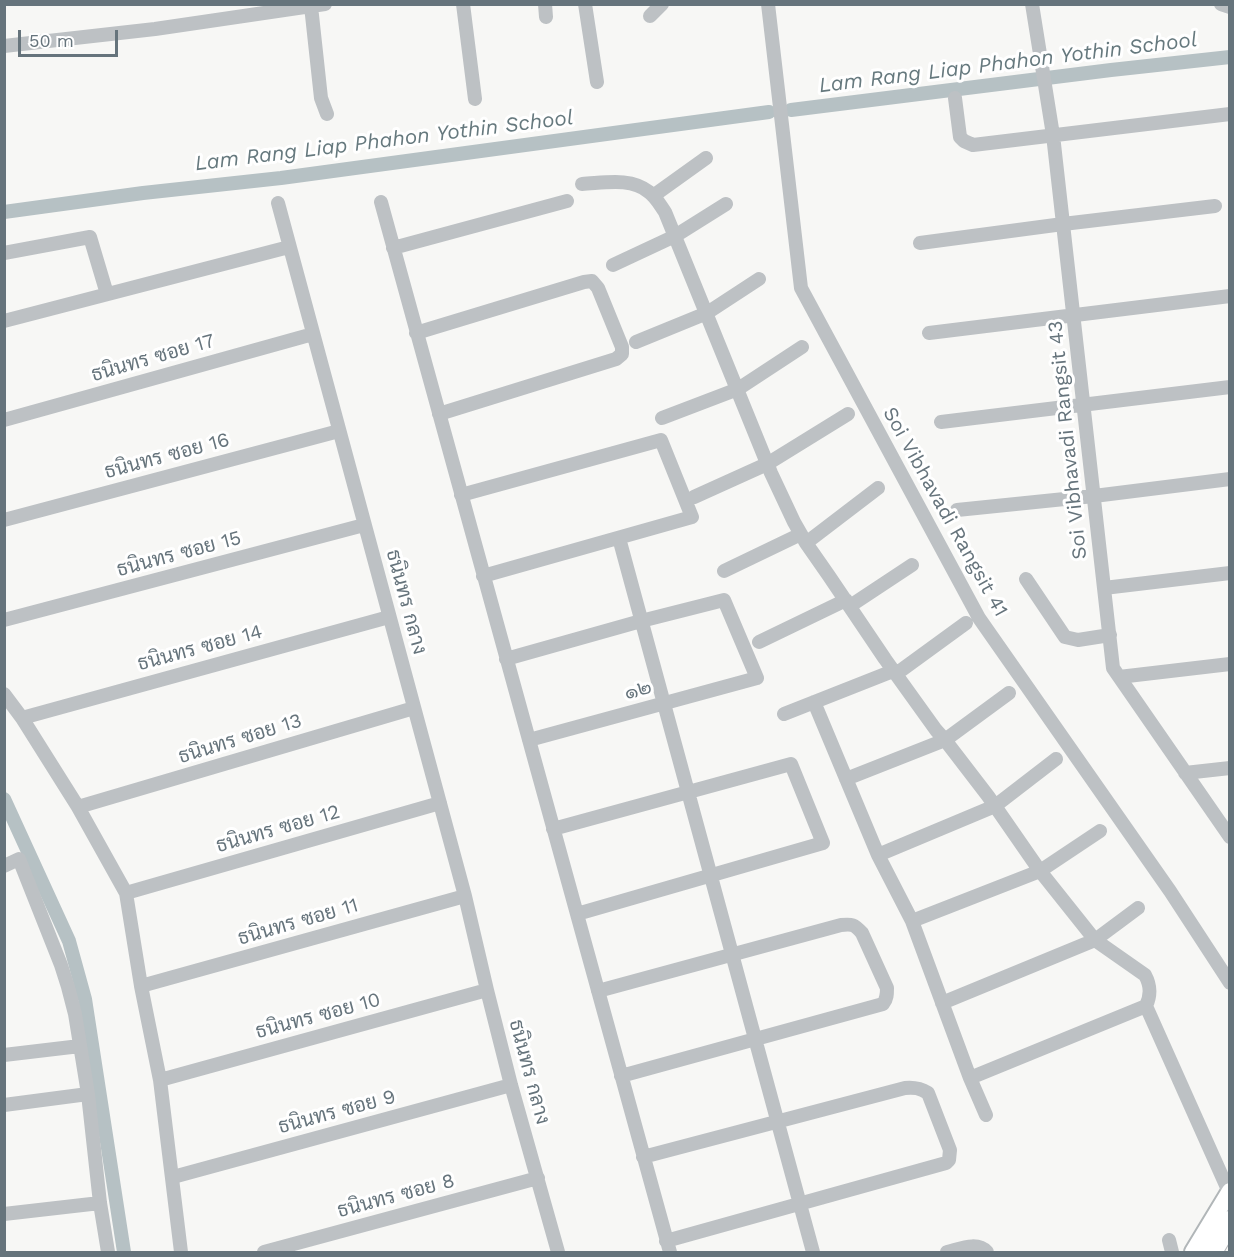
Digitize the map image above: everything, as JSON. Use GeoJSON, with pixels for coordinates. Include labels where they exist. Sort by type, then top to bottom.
{"type":"FeatureCollection","features":[{"type":"Feature","properties":{"kind":"highway"},"geometry":{"type":"LineString","coordinates":[[1212,1252],[1230,1221]]}},
{"type":"Feature","properties":{"kind":"highway"},"geometry":{"type":"LineString","coordinates":[[1226,1252],[1230,1245]]}},
{"type":"Feature","properties":{"kind":"main road"},"geometry":{"type":"LineString","coordinates":[[1193,1252],[1229,1191]]}},
{"type":"Feature","properties":{"kind":"street"},"geometry":{"type":"LineString","coordinates":[[463,4],[475,99]]}},
{"type":"Feature","properties":{"kind":"street"},"geometry":{"type":"LineString","coordinates":[[585,4],[597,82]]}},
{"type":"Feature","properties":{"kind":"street"},"geometry":{"type":"LineString","coordinates":[[650,16],[662,4]]}},
{"type":"Feature","properties":{"kind":"street","name":"Soi Vibhavadi Rangsit 41"},"geometry":{"type":"LineString","coordinates":[[768,4],[801,288],[979,618],[1170,891],[1230,982]]}},
{"type":"Feature","properties":{"kind":"street","name":"Soi Vibhavadi Rangsit 43"},"geometry":{"type":"LineString","coordinates":[[1032,4],[1053,135],[1113,669],[1230,837]]}},
{"type":"Feature","properties":{"kind":"street"},"geometry":{"type":"LineString","coordinates":[[1221,4],[1230,6]]}},
{"type":"Feature","properties":{"kind":"street"},"geometry":{"type":"LineString","coordinates":[[4,46],[155,29],[318,5],[321,98],[327,114]]}},
{"type":"Feature","properties":{"kind":"street"},"geometry":{"type":"LineString","coordinates":[[955,98],[960,137],[973,146],[1230,114]]}},
{"type":"Feature","properties":{"kind":"street"},"geometry":{"type":"LineString","coordinates":[[653,196],[706,158]]}},
{"type":"Feature","properties":{"kind":"street"},"geometry":{"type":"LineString","coordinates":[[582,184],[623,182],[638,185],[650,192],[665,212],[767,464],[804,539],[936,730],[995,806],[1040,871],[1095,940],[1145,975],[1149,982],[1149,1000],[1146,1006],[970,1078]]}},
{"type":"Feature","properties":{"kind":"street"},"geometry":{"type":"LineString","coordinates":[[393,248],[567,201]]}},
{"type":"Feature","properties":{"kind":"street"},"geometry":{"type":"LineString","coordinates":[[381,202],[668,1247],[800,1204],[946,1163],[949,1160],[950,1150],[928,1093],[921,1088],[913,1087],[644,1157]]}},
{"type":"Feature","properties":{"kind":"street","name":"ธนินทร กลาง"},"geometry":{"type":"LineString","coordinates":[[278,203],[465,896],[511,1085],[558,1252]]}},
{"type":"Feature","properties":{"kind":"street"},"geometry":{"type":"LineString","coordinates":[[613,265],[675,236],[726,204]]}},
{"type":"Feature","properties":{"kind":"street"},"geometry":{"type":"LineString","coordinates":[[920,243],[1215,206]]}},
{"type":"Feature","properties":{"kind":"street"},"geometry":{"type":"LineString","coordinates":[[4,253],[90,237],[107,294]]}},
{"type":"Feature","properties":{"kind":"street"},"geometry":{"type":"LineString","coordinates":[[4,321],[290,247]]}},
{"type":"Feature","properties":{"kind":"street"},"geometry":{"type":"LineString","coordinates":[[636,342],[707,313],[759,279]]}},
{"type":"Feature","properties":{"kind":"street"},"geometry":{"type":"LineString","coordinates":[[417,333],[592,281],[598,288],[622,347],[622,354],[616,359],[439,414]]}},
{"type":"Feature","properties":{"kind":"street"},"geometry":{"type":"LineString","coordinates":[[929,333],[1230,296]]}},
{"type":"Feature","properties":{"kind":"street","name":"ธนินทร ซอย 17"},"geometry":{"type":"LineString","coordinates":[[4,420],[313,333]]}},
{"type":"Feature","properties":{"kind":"street"},"geometry":{"type":"LineString","coordinates":[[662,418],[738,389],[802,347]]}},
{"type":"Feature","properties":{"kind":"street"},"geometry":{"type":"LineString","coordinates":[[941,423],[1230,387]]}},
{"type":"Feature","properties":{"kind":"street"},"geometry":{"type":"LineString","coordinates":[[694,496],[767,464],[848,414]]}},
{"type":"Feature","properties":{"kind":"street","name":"ธนินทร ซอย 16"},"geometry":{"type":"LineString","coordinates":[[4,520],[339,431]]}},
{"type":"Feature","properties":{"kind":"street"},"geometry":{"type":"LineString","coordinates":[[461,495],[661,440],[692,517],[483,576]]}},
{"type":"Feature","properties":{"kind":"street"},"geometry":{"type":"LineString","coordinates":[[957,510],[1230,479]]}},
{"type":"Feature","properties":{"kind":"street"},"geometry":{"type":"LineString","coordinates":[[724,571],[804,539],[879,488]]}},
{"type":"Feature","properties":{"kind":"street","name":"ธนินทร ซอย 15"},"geometry":{"type":"LineString","coordinates":[[4,620],[364,525]]}},
{"type":"Feature","properties":{"kind":"street"},"geometry":{"type":"LineString","coordinates":[[619,538],[813,1252]]}},
{"type":"Feature","properties":{"kind":"street"},"geometry":{"type":"LineString","coordinates":[[759,642],[848,603],[912,565]]}},
{"type":"Feature","properties":{"kind":"street"},"geometry":{"type":"LineString","coordinates":[[1104,588],[1230,573]]}},
{"type":"Feature","properties":{"kind":"street"},"geometry":{"type":"LineString","coordinates":[[1026,579],[1065,638],[1078,640],[1110,635]]}},
{"type":"Feature","properties":{"kind":"street","name":"๑๒"},"geometry":{"type":"LineString","coordinates":[[529,740],[757,678],[724,600],[642,621]]}},
{"type":"Feature","properties":{"kind":"street","name":"ธนินทร ซอย 14"},"geometry":{"type":"LineString","coordinates":[[22,718],[389,617]]}},
{"type":"Feature","properties":{"kind":"street"},"geometry":{"type":"LineString","coordinates":[[506,659],[642,621]]}},
{"type":"Feature","properties":{"kind":"street"},"geometry":{"type":"LineString","coordinates":[[783,714],[895,672],[966,623]]}},
{"type":"Feature","properties":{"kind":"street"},"geometry":{"type":"LineString","coordinates":[[1119,677],[1230,664]]}},
{"type":"Feature","properties":{"kind":"street"},"geometry":{"type":"LineString","coordinates":[[846,779],[945,740],[1009,693]]}},
{"type":"Feature","properties":{"kind":"street"},"geometry":{"type":"LineString","coordinates":[[4,694],[22,718],[78,807],[126,893],[141,986],[160,1080],[181,1252]]}},
{"type":"Feature","properties":{"kind":"street"},"geometry":{"type":"LineString","coordinates":[[814,702],[878,855],[912,921],[986,1115]]}},
{"type":"Feature","properties":{"kind":"street","name":"ธนินทร ซอย 13"},"geometry":{"type":"LineString","coordinates":[[78,807],[414,708]]}},
{"type":"Feature","properties":{"kind":"street"},"geometry":{"type":"LineString","coordinates":[[878,855],[995,806],[1056,759]]}},
{"type":"Feature","properties":{"kind":"street"},"geometry":{"type":"LineString","coordinates":[[553,829],[791,764],[822,843],[577,914]]}},
{"type":"Feature","properties":{"kind":"street"},"geometry":{"type":"LineString","coordinates":[[1185,773],[1230,768]]}},
{"type":"Feature","properties":{"kind":"street","name":"ธนินทร ซอย 12"},"geometry":{"type":"LineString","coordinates":[[126,893],[440,803]]}},
{"type":"Feature","properties":{"kind":"street"},"geometry":{"type":"LineString","coordinates":[[912,921],[1040,871],[1100,831]]}},
{"type":"Feature","properties":{"kind":"street"},"geometry":{"type":"LineString","coordinates":[[4,866],[19,859],[68,987],[75,1014],[88,1095],[108,1252]]}},
{"type":"Feature","properties":{"kind":"street","name":"ธนินทร ซอย 11"},"geometry":{"type":"LineString","coordinates":[[141,986],[465,896]]}},
{"type":"Feature","properties":{"kind":"street"},"geometry":{"type":"LineString","coordinates":[[942,1003],[1095,940],[1138,908]]}},
{"type":"Feature","properties":{"kind":"street"},"geometry":{"type":"LineString","coordinates":[[598,991],[841,926],[856,926],[862,933],[886,988],[887,996],[883,1004],[621,1076]]}},
{"type":"Feature","properties":{"kind":"street","name":"ธนินทร ซอย 10"},"geometry":{"type":"LineString","coordinates":[[160,1080],[487,990]]}},
{"type":"Feature","properties":{"kind":"street"},"geometry":{"type":"LineString","coordinates":[[1146,1006],[1229,1191]]}},
{"type":"Feature","properties":{"kind":"street"},"geometry":{"type":"LineString","coordinates":[[4,1055],[80,1046]]}},
{"type":"Feature","properties":{"kind":"street","name":"ธนินทร ซอย 9"},"geometry":{"type":"LineString","coordinates":[[173,1177],[511,1085]]}},
{"type":"Feature","properties":{"kind":"street"},"geometry":{"type":"LineString","coordinates":[[4,1105],[88,1095]]}},
{"type":"Feature","properties":{"kind":"street","name":"ธนินทร ซอย 8"},"geometry":{"type":"LineString","coordinates":[[264,1252],[538,1178]]}},
{"type":"Feature","properties":{"kind":"street"},"geometry":{"type":"LineString","coordinates":[[4,1214],[100,1203]]}},
{"type":"Feature","properties":{"kind":"street"},"geometry":{"type":"LineString","coordinates":[[947,1252],[978,1246],[987,1252]]}},
{"type":"Feature","properties":{"kind":"waterway","name":"Lam Rang Liap Phahon Yothin School"},"geometry":{"type":"LineString","coordinates":[[791,110],[1230,57]]}},
{"type":"Feature","properties":{"kind":"waterway","name":"Lam Rang Liap Phahon Yothin School"},"geometry":{"type":"LineString","coordinates":[[4,212],[143,193],[281,178],[769,112]]}},
{"type":"Feature","properties":{"kind":"waterway"},"geometry":{"type":"LineString","coordinates":[[4,799],[69,941],[85,999],[124,1252]]}}]}
